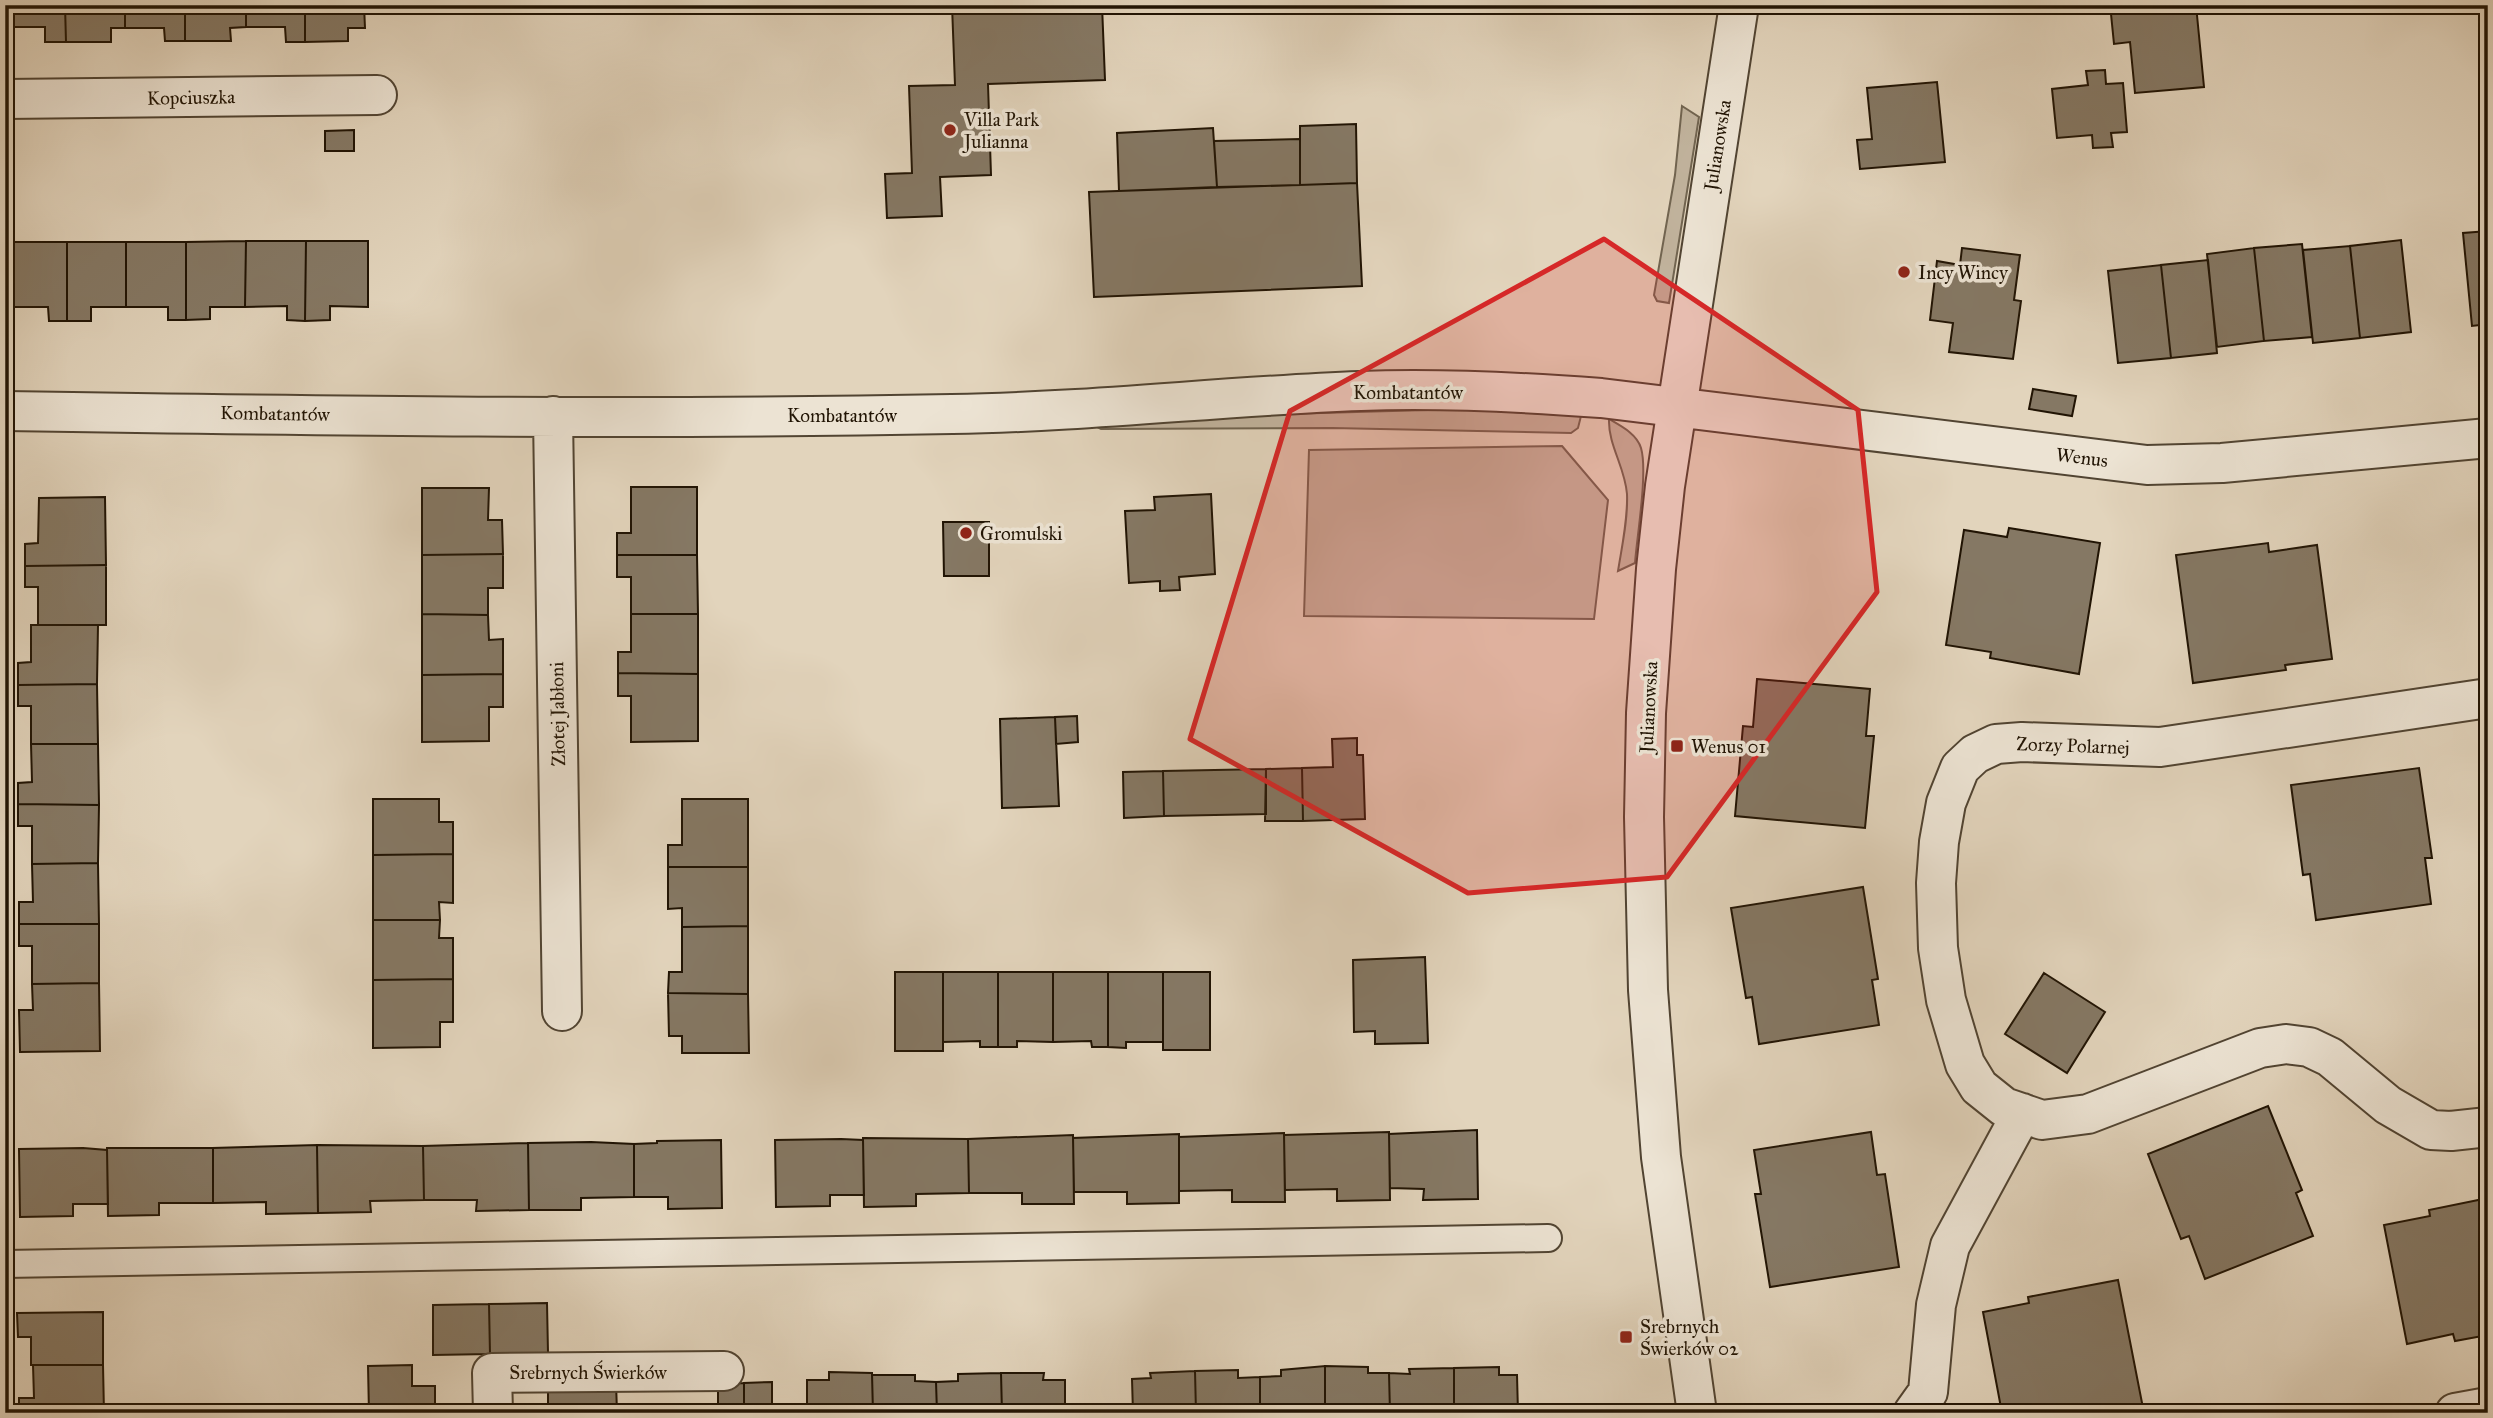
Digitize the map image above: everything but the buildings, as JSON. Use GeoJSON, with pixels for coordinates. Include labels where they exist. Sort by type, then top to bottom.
{"type":"FeatureCollection","features":[{"type":"Feature","properties":{"kind":"street","name":"Julianowska"},"geometry":{"type":"LineString","coordinates":[[1697,1413],[1661,1157],[1648,990],[1645,881],[1646,713],[1665,486],[1738,5]]}},
{"type":"Feature","properties":{"kind":"street","name":"Kopciuszka"},"geometry":{"type":"LineString","coordinates":[[5,99],[377,95]]}},
{"type":"Feature","properties":{"kind":"street","name":"Kombatantów"},"geometry":{"type":"LineString","coordinates":[[5,411],[553,416],[955,414],[1364,391],[1510,392],[1601,398],[1678,407]]}},
{"type":"Feature","properties":{"kind":"street","name":"Wenus"},"geometry":{"type":"LineString","coordinates":[[1678,407],[2147,465],[2222,463],[2488,438]]}},
{"type":"Feature","properties":{"kind":"street","name":"Złotej Jabłoni"},"geometry":{"type":"LineString","coordinates":[[553,416],[562,1011]]}},
{"type":"Feature","properties":{"kind":"street","name":"Zorzy Polarnej"},"geometry":{"type":"LineString","coordinates":[[2488,698],[2160,747],[2022,742],[1996,744],[1975,754],[1960,768],[1946,803],[1939,842],[1936,883],[1938,948],[1947,1000],[1965,1064],[1979,1087],[2004,1107],[2042,1120],[2088,1114],[2260,1048],[2286,1044],[2309,1047],[2330,1057],[2388,1105],[2431,1130],[2488,1127]]}},
{"type":"Feature","properties":{"kind":"street"},"geometry":{"type":"LineString","coordinates":[[1913,1413],[1928,1392],[1936,1306],[1950,1246],[2022,1113]]}},
{"type":"Feature","properties":{"kind":"street","name":"Srebrnych Świerków"},"geometry":{"type":"LineString","coordinates":[[493,1413],[492,1373],[724,1371]]}},
{"type":"Feature","properties":{"kind":"street"},"geometry":{"type":"LineString","coordinates":[[2455,1413],[2488,1406]]}},
{"type":"Feature","properties":{"kind":"lane"},"geometry":{"type":"LineString","coordinates":[[5,1264],[1548,1238]]}},
{"type":"Feature","properties":{"kind":"highlighted area"},"geometry":{"type":"Polygon","coordinates":[[[1604,239],[1858,410],[1877,592],[1667,877],[1468,893],[1190,739],[1290,411],[1604,239]]]}},
{"type":"Feature","properties":{"kind":"shaded area"},"geometry":{"type":"Polygon","coordinates":[[[1682,106],[1699,117],[1669,303],[1657,301],[1654,295],[1675,175],[1682,106]]]}},
{"type":"Feature","properties":{"kind":"shaded area"},"geometry":{"type":"Polygon","coordinates":[[[1463,409],[1581,416],[1578,428],[1571,433],[1332,428],[1101,429],[1095,426],[1286,414],[1463,409]]]}},
{"type":"Feature","properties":{"kind":"shaded area"},"geometry":{"type":"Polygon","coordinates":[[[1609,419],[1636,439],[1643,459],[1643,488],[1635,563],[1618,571],[1626,523],[1627,494],[1611,438],[1609,419]]]}},
{"type":"Feature","properties":{"kind":"shaded area"},"geometry":{"type":"Polygon","coordinates":[[[1562,446],[1608,500],[1594,619],[1304,616],[1309,450],[1562,446]]]}},
{"type":"Feature","properties":{"kind":"place","name":"Villa Park Julianna"},"geometry":{"type":"Point","coordinates":[950,130]}},
{"type":"Feature","properties":{"kind":"place","name":"Incy Wincy"},"geometry":{"type":"Point","coordinates":[1904,272]}},
{"type":"Feature","properties":{"kind":"place","name":"Gromulski"},"geometry":{"type":"Point","coordinates":[966,533]}},
{"type":"Feature","properties":{"kind":"place","name":"Wenus 01"},"geometry":{"type":"Point","coordinates":[1677,746]}},
{"type":"Feature","properties":{"kind":"place","name":"Srebrnych Świerków 02"},"geometry":{"type":"Point","coordinates":[1626,1337]}}]}
